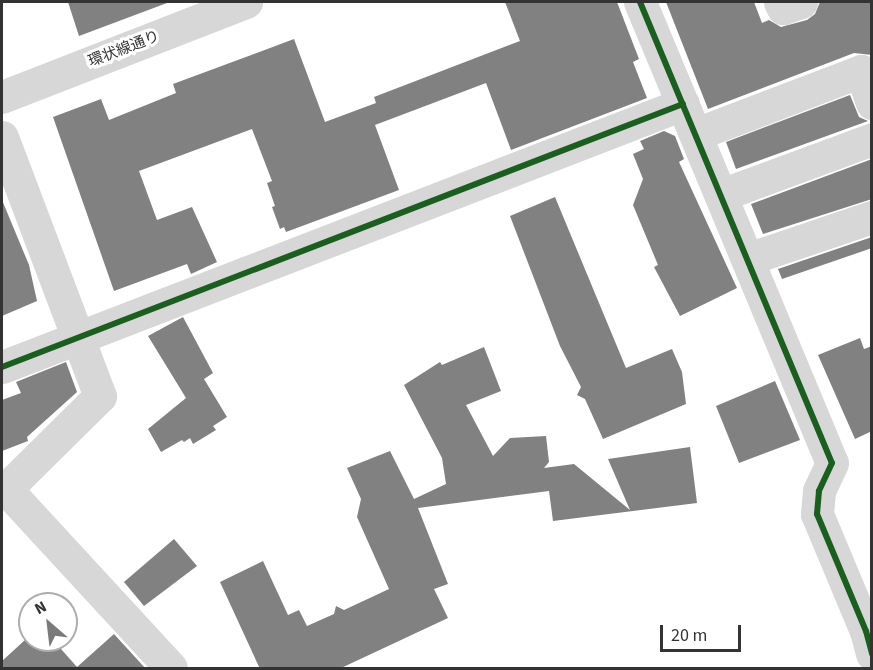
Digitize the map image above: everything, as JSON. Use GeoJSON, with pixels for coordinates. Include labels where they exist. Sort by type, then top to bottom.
{"type":"FeatureCollection","features":[{"type":"Feature","properties":{"kind":"street","name":"環状線通り"},"geometry":{"type":"LineString","coordinates":[[2,96],[246,2]]}},
{"type":"Feature","properties":{"kind":"street"},"geometry":{"type":"LineString","coordinates":[[640,2],[832,463],[819,491],[817,514],[866,631],[872,654]]}},
{"type":"Feature","properties":{"kind":"street"},"geometry":{"type":"LineString","coordinates":[[780,2],[783,8],[801,2]]}},
{"type":"Feature","properties":{"kind":"street"},"geometry":{"type":"LineString","coordinates":[[696,134],[861,71],[872,103]]}},
{"type":"Feature","properties":{"kind":"street"},"geometry":{"type":"LineString","coordinates":[[2,367],[683,104]]}},
{"type":"Feature","properties":{"kind":"street"},"geometry":{"type":"LineString","coordinates":[[2,137],[80,336],[100,396],[4,491],[171,669]]}},
{"type":"Feature","properties":{"kind":"street"},"geometry":{"type":"LineString","coordinates":[[721,195],[872,139]]}},
{"type":"Feature","properties":{"kind":"street"},"geometry":{"type":"LineString","coordinates":[[748,259],[872,217]]}},
{"type":"Feature","properties":{"kind":"street"},"geometry":{"type":"LineString","coordinates":[[870,669],[872,664]]}},
{"type":"Feature","properties":{"kind":"building"},"geometry":{"type":"Polygon","coordinates":[[[68,2],[166,2],[167,3],[79,36],[68,2]]]}},
{"type":"Feature","properties":{"kind":"building"},"geometry":{"type":"Polygon","coordinates":[[[505,2],[617,2],[639,59],[633,62],[647,98],[511,150],[486,83],[375,125],[399,190],[286,232],[284,227],[280,229],[272,207],[275,206],[267,183],[272,181],[252,129],[139,171],[157,220],[192,207],[217,262],[191,274],[187,264],[114,291],[53,117],[101,99],[109,120],[176,93],[173,84],[294,39],[325,122],[376,103],[374,97],[520,41],[505,2]]]}},
{"type":"Feature","properties":{"kind":"building"},"geometry":{"type":"Polygon","coordinates":[[[666,2],[754,2],[762,23],[769,20],[781,27],[807,20],[815,14],[820,2],[872,2],[872,55],[854,53],[708,109],[666,2]]]}},
{"type":"Feature","properties":{"kind":"building"},"geometry":{"type":"Polygon","coordinates":[[[850,95],[859,117],[868,121],[736,169],[726,142],[850,95]]]}},
{"type":"Feature","properties":{"kind":"building"},"geometry":{"type":"Polygon","coordinates":[[[664,131],[675,136],[684,159],[679,162],[737,288],[680,316],[654,267],[658,265],[633,205],[643,179],[633,154],[644,149],[640,141],[664,131]]]}},
{"type":"Feature","properties":{"kind":"building"},"geometry":{"type":"Polygon","coordinates":[[[872,159],[872,199],[763,234],[751,204],[872,159]]]}},
{"type":"Feature","properties":{"kind":"building"},"geometry":{"type":"Polygon","coordinates":[[[555,197],[626,368],[672,349],[682,372],[686,404],[603,439],[585,399],[577,395],[581,387],[560,346],[510,216],[555,197]]]}},
{"type":"Feature","properties":{"kind":"building"},"geometry":{"type":"Polygon","coordinates":[[[2,200],[29,265],[37,301],[2,316],[2,200]]]}},
{"type":"Feature","properties":{"kind":"building"},"geometry":{"type":"Polygon","coordinates":[[[872,237],[872,248],[782,279],[778,269],[872,237]]]}},
{"type":"Feature","properties":{"kind":"building"},"geometry":{"type":"Polygon","coordinates":[[[183,317],[213,373],[204,379],[227,417],[213,426],[216,430],[193,444],[190,438],[184,442],[182,440],[161,452],[148,429],[186,398],[148,336],[183,317]]]}},
{"type":"Feature","properties":{"kind":"building"},"geometry":{"type":"Polygon","coordinates":[[[860,338],[864,349],[872,346],[872,431],[855,439],[818,355],[860,338]]]}},
{"type":"Feature","properties":{"kind":"building"},"geometry":{"type":"Polygon","coordinates":[[[484,347],[501,391],[466,405],[493,456],[510,438],[546,436],[549,462],[544,468],[574,464],[630,510],[608,459],[690,447],[697,503],[553,521],[549,491],[418,508],[448,584],[434,589],[448,618],[339,669],[260,669],[220,582],[263,561],[288,615],[299,610],[307,626],[334,614],[336,606],[344,610],[389,589],[357,517],[361,499],[347,468],[390,451],[414,499],[446,484],[442,458],[404,385],[440,362],[442,365],[484,347]]]}},
{"type":"Feature","properties":{"kind":"building"},"geometry":{"type":"Polygon","coordinates":[[[66,362],[77,392],[27,437],[28,441],[2,451],[2,400],[21,393],[16,382],[66,362]]]}},
{"type":"Feature","properties":{"kind":"building"},"geometry":{"type":"Polygon","coordinates":[[[775,381],[800,440],[739,463],[716,406],[775,381]]]}},
{"type":"Feature","properties":{"kind":"building"},"geometry":{"type":"Polygon","coordinates":[[[174,539],[197,566],[144,606],[124,582],[174,539]]]}},
{"type":"Feature","properties":{"kind":"building"},"geometry":{"type":"Polygon","coordinates":[[[114,634],[146,669],[2,669],[2,661],[18,646],[18,652],[64,652],[77,667],[114,634]]]}},
{"type":"Feature","properties":{"kind":"cycle path"},"geometry":{"type":"LineString","coordinates":[[640,2],[832,463],[819,491],[817,514],[866,631],[872,654]]}},
{"type":"Feature","properties":{"kind":"cycle path"},"geometry":{"type":"LineString","coordinates":[[2,367],[683,104]]}}]}
